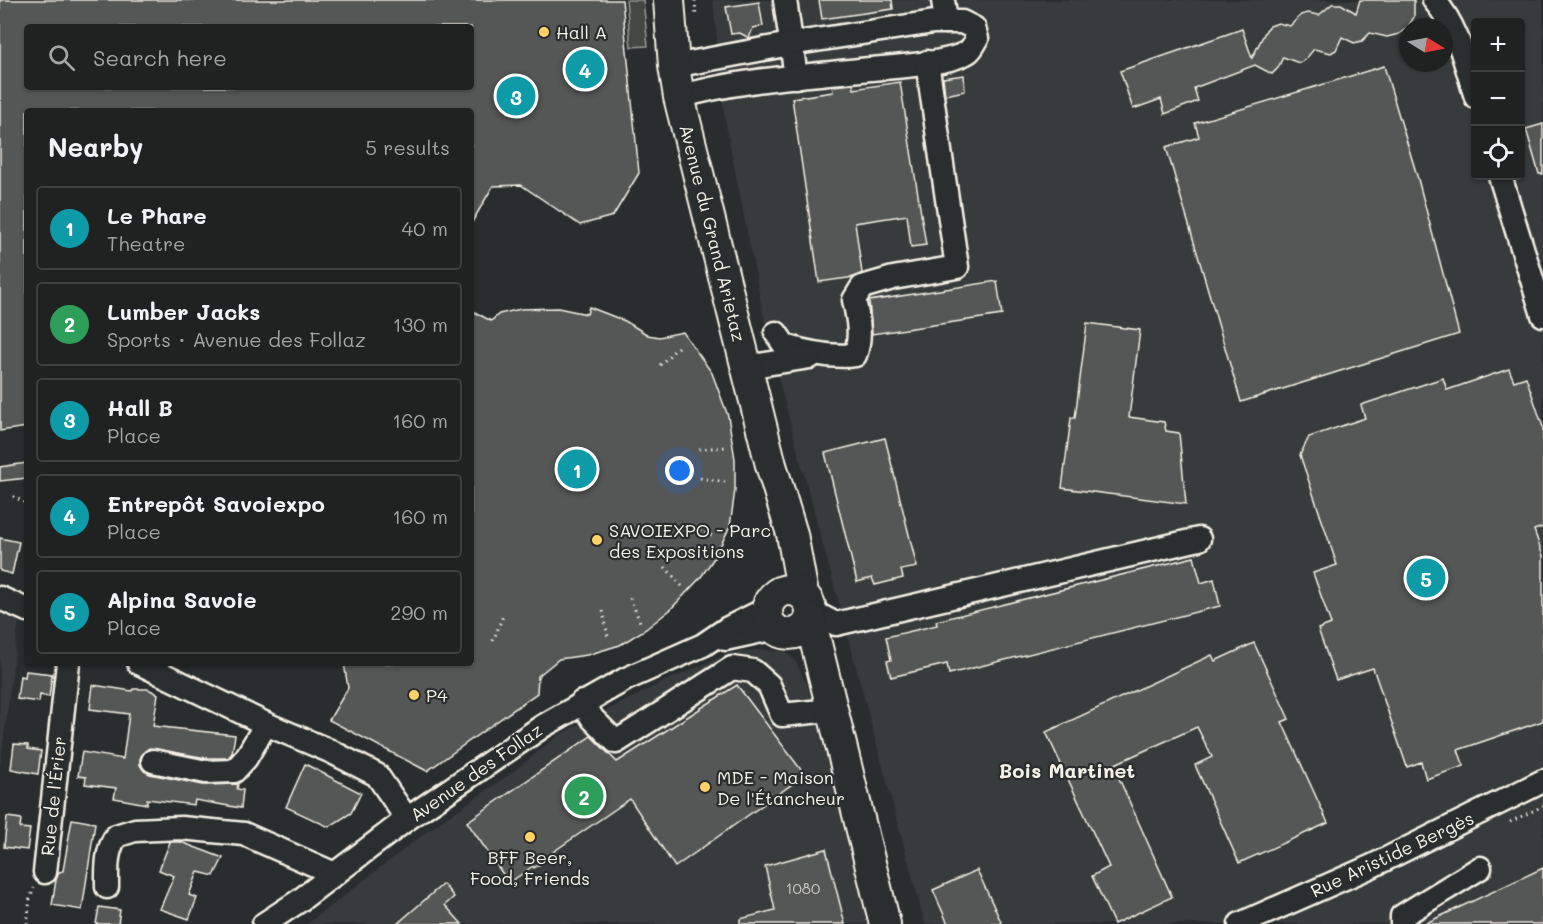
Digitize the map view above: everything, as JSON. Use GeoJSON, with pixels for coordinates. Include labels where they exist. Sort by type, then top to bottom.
{"type":"FeatureCollection","features":[{"type":"Feature","properties":{"kind":"main road","name":"Avenue du Grand Arietaz"},"geometry":{"type":"LineString","coordinates":[[669,0],[679,97],[771,465],[792,534],[790,612],[809,659],[821,668],[885,924]]}},
{"type":"Feature","properties":{"kind":"street"},"geometry":{"type":"LineString","coordinates":[[785,0],[796,77]]}},
{"type":"Feature","properties":{"kind":"street"},"geometry":{"type":"LineString","coordinates":[[1434,0],[1446,14],[1456,35],[1471,82]]}},
{"type":"Feature","properties":{"kind":"street"},"geometry":{"type":"LineString","coordinates":[[674,66],[790,44],[934,22],[945,11],[974,28],[977,39],[970,50],[952,57],[927,62],[703,90],[679,97]]}},
{"type":"Feature","properties":{"kind":"street"},"geometry":{"type":"LineString","coordinates":[[776,333],[785,346],[839,357],[855,355],[859,345],[854,300],[862,287],[893,278],[957,267],[927,62]]}},
{"type":"Feature","properties":{"kind":"street"},"geometry":{"type":"LineString","coordinates":[[1501,180],[1543,315]]}},
{"type":"Feature","properties":{"kind":"street"},"geometry":{"type":"LineString","coordinates":[[746,367],[825,355]]}},
{"type":"Feature","properties":{"kind":"street"},"geometry":{"type":"LineString","coordinates":[[790,612],[836,624],[1199,539]]}},
{"type":"Feature","properties":{"kind":"street"},"geometry":{"type":"LineString","coordinates":[[0,598],[24,609]]}},
{"type":"Feature","properties":{"kind":"street","name":"Avenue des Follaz"},"geometry":{"type":"LineString","coordinates":[[264,924],[299,901],[407,819],[501,753],[582,702],[626,679],[703,645],[728,628],[790,612]]}},
{"type":"Feature","properties":{"kind":"street","name":"Rue de l'Érier"},"geometry":{"type":"LineString","coordinates":[[45,872],[68,666]]}},
{"type":"Feature","properties":{"kind":"street"},"geometry":{"type":"LineString","coordinates":[[145,666],[377,775],[407,819]]}},
{"type":"Feature","properties":{"kind":"street"},"geometry":{"type":"LineString","coordinates":[[582,702],[593,719],[616,742],[732,668],[753,671],[769,685],[782,715],[831,710]]}},
{"type":"Feature","properties":{"kind":"street"},"geometry":{"type":"LineString","coordinates":[[153,761],[206,771],[234,771],[246,758],[266,724]]}},
{"type":"Feature","properties":{"kind":"street","name":"Rue Aristide Bergès"},"geometry":{"type":"LineString","coordinates":[[1240,924],[1372,866],[1543,781]]}},
{"type":"Feature","properties":{"kind":"street"},"geometry":{"type":"LineString","coordinates":[[107,887],[107,862],[110,847],[116,836],[135,830],[181,828],[244,834],[335,874]]}},
{"type":"Feature","properties":{"kind":"street"},"geometry":{"type":"LineString","coordinates":[[1402,924],[1402,916],[1480,868]]}},
{"type":"Feature","properties":{"kind":"path"},"geometry":{"type":"LineString","coordinates":[[660,364],[679,346]]}},
{"type":"Feature","properties":{"kind":"path"},"geometry":{"type":"LineString","coordinates":[[699,449],[726,447]]}},
{"type":"Feature","properties":{"kind":"path"},"geometry":{"type":"LineString","coordinates":[[699,478],[725,482]]}},
{"type":"Feature","properties":{"kind":"path"},"geometry":{"type":"LineString","coordinates":[[13,496],[24,502]]}},
{"type":"Feature","properties":{"kind":"path"},"geometry":{"type":"LineString","coordinates":[[689,524],[712,536]]}},
{"type":"Feature","properties":{"kind":"path"},"geometry":{"type":"LineString","coordinates":[[665,567],[682,586]]}},
{"type":"Feature","properties":{"kind":"path"},"geometry":{"type":"LineString","coordinates":[[630,598],[640,622]]}},
{"type":"Feature","properties":{"kind":"path"},"geometry":{"type":"LineString","coordinates":[[603,611],[608,636]]}},
{"type":"Feature","properties":{"kind":"path"},"geometry":{"type":"LineString","coordinates":[[493,641],[503,616]]}},
{"type":"Feature","properties":{"kind":"path","name":"Rue de l'Érier"},"geometry":{"type":"LineString","coordinates":[[27,924],[32,892],[45,872]]}},
{"type":"Feature","properties":{"kind":"shaded area"},"geometry":{"type":"Polygon","coordinates":[[[626,0],[643,0],[648,46],[631,47],[626,0]]]}},
{"type":"Feature","properties":{"kind":"shaded area"},"geometry":{"type":"Polygon","coordinates":[[[713,0],[1543,0],[1543,924],[925,924],[770,348],[725,120],[713,0]]]}},
{"type":"Feature","properties":{"kind":"shaded area"},"geometry":{"type":"Polygon","coordinates":[[[0,602],[20,611],[0,768],[0,602]]]}},
{"type":"Feature","properties":{"kind":"shaded area"},"geometry":{"type":"Polygon","coordinates":[[[756,650],[785,651],[796,662],[809,689],[870,924],[307,924],[429,830],[514,771],[562,733],[661,683],[730,653],[756,650]]]}},
{"type":"Feature","properties":{"kind":"building"},"geometry":{"type":"Polygon","coordinates":[[[0,0],[622,0],[639,173],[613,216],[580,225],[521,185],[493,186],[474,219],[474,108],[24,108],[24,427],[0,431],[0,0]]]}},
{"type":"Feature","properties":{"kind":"building"},"geometry":{"type":"Polygon","coordinates":[[[819,0],[892,0],[893,9],[822,19],[819,0]]]}},
{"type":"Feature","properties":{"kind":"building"},"geometry":{"type":"Polygon","coordinates":[[[1360,0],[1414,0],[1414,17],[1399,18],[1399,34],[1387,37],[1370,33],[1362,41],[1354,43],[1342,37],[1336,50],[1331,53],[1314,49],[1305,60],[1299,63],[1283,57],[1272,74],[1255,65],[1194,88],[1198,101],[1165,114],[1161,99],[1133,109],[1120,71],[1242,29],[1252,58],[1270,26],[1278,23],[1290,26],[1301,15],[1308,13],[1319,15],[1332,4],[1341,4],[1356,13],[1360,0]]]}},
{"type":"Feature","properties":{"kind":"building"},"geometry":{"type":"Polygon","coordinates":[[[759,2],[763,26],[753,28],[749,38],[740,33],[731,34],[726,7],[759,2]]]}},
{"type":"Feature","properties":{"kind":"building"},"geometry":{"type":"Polygon","coordinates":[[[1384,66],[1418,179],[1459,334],[1241,402],[1166,147],[1199,137],[1195,123],[1384,66]]]}},
{"type":"Feature","properties":{"kind":"building"},"geometry":{"type":"Polygon","coordinates":[[[964,75],[965,91],[945,95],[943,78],[964,75]]]}},
{"type":"Feature","properties":{"kind":"building"},"geometry":{"type":"Polygon","coordinates":[[[900,82],[926,245],[911,247],[907,215],[855,223],[862,273],[855,277],[819,282],[792,98],[833,92],[832,86],[853,84],[854,89],[900,82]]]}},
{"type":"Feature","properties":{"kind":"building"},"geometry":{"type":"Polygon","coordinates":[[[1543,124],[1543,174],[1539,174],[1526,129],[1543,124]]]}},
{"type":"Feature","properties":{"kind":"building"},"geometry":{"type":"Polygon","coordinates":[[[997,281],[1002,315],[872,334],[869,301],[997,281]]]}},
{"type":"Feature","properties":{"kind":"building","name":"SAVOIEXPO - Parc des Expositions"},"geometry":{"type":"Polygon","coordinates":[[[589,307],[625,321],[648,335],[659,337],[683,332],[712,373],[728,416],[735,459],[735,490],[730,526],[716,555],[701,577],[670,610],[646,629],[620,645],[587,655],[559,659],[538,676],[537,693],[427,771],[329,720],[348,688],[344,666],[474,666],[474,312],[491,321],[499,314],[521,309],[558,308],[587,314],[589,307]]]}},
{"type":"Feature","properties":{"kind":"building"},"geometry":{"type":"Polygon","coordinates":[[[1087,323],[1140,330],[1129,417],[1164,422],[1166,431],[1179,433],[1186,504],[1062,488],[1071,418],[1075,418],[1087,323]]]}},
{"type":"Feature","properties":{"kind":"building"},"geometry":{"type":"Polygon","coordinates":[[[1509,369],[1514,381],[1526,377],[1543,427],[1543,527],[1534,530],[1543,556],[1543,721],[1458,750],[1464,766],[1426,779],[1421,762],[1407,767],[1373,668],[1336,680],[1318,629],[1331,624],[1313,573],[1337,565],[1300,455],[1309,437],[1365,418],[1361,405],[1443,378],[1447,390],[1509,369]]]}},
{"type":"Feature","properties":{"kind":"building"},"geometry":{"type":"Polygon","coordinates":[[[885,438],[917,567],[901,570],[903,578],[875,585],[872,578],[857,582],[825,453],[885,438]]]}},
{"type":"Feature","properties":{"kind":"building"},"geometry":{"type":"Polygon","coordinates":[[[24,463],[24,478],[0,481],[0,467],[24,463]]]}},
{"type":"Feature","properties":{"kind":"building"},"geometry":{"type":"Polygon","coordinates":[[[0,538],[19,542],[12,574],[0,571],[0,538]]]}},
{"type":"Feature","properties":{"kind":"building"},"geometry":{"type":"Polygon","coordinates":[[[1194,557],[1201,583],[1214,579],[1220,606],[949,674],[947,664],[891,677],[887,661],[891,660],[886,637],[937,625],[936,621],[1194,557]]]}},
{"type":"Feature","properties":{"kind":"building"},"geometry":{"type":"Polygon","coordinates":[[[1254,643],[1289,719],[1282,722],[1328,823],[1239,863],[1195,765],[1212,757],[1197,727],[1113,765],[1172,897],[1114,924],[1092,876],[1109,867],[1046,732],[1212,655],[1215,661],[1254,643]]]}},
{"type":"Feature","properties":{"kind":"building"},"geometry":{"type":"Polygon","coordinates":[[[26,671],[52,674],[49,697],[40,695],[39,702],[17,699],[20,676],[25,677],[26,671]]]}},
{"type":"Feature","properties":{"kind":"building"},"geometry":{"type":"Polygon","coordinates":[[[93,685],[132,691],[133,689],[148,689],[158,694],[153,726],[235,735],[232,753],[228,758],[207,758],[149,748],[143,753],[140,765],[150,774],[203,785],[238,784],[237,789],[243,790],[241,808],[195,800],[194,805],[147,799],[147,804],[114,798],[116,788],[85,784],[86,777],[78,776],[82,752],[123,759],[129,714],[90,709],[93,685]]]}},
{"type":"Feature","properties":{"kind":"building","name":"MDE - Maison De l'Étancheur"},"geometry":{"type":"Polygon","coordinates":[[[737,685],[805,775],[675,867],[630,799],[553,852],[554,855],[509,883],[467,822],[591,736],[617,762],[737,685]]]}},
{"type":"Feature","properties":{"kind":"building"},"geometry":{"type":"Polygon","coordinates":[[[14,744],[28,745],[28,749],[41,751],[38,774],[11,769],[14,744]]]}},
{"type":"Feature","properties":{"kind":"building"},"geometry":{"type":"Polygon","coordinates":[[[305,764],[361,793],[351,813],[329,827],[286,807],[305,764]]]}},
{"type":"Feature","properties":{"kind":"building"},"geometry":{"type":"Polygon","coordinates":[[[7,817],[21,819],[20,828],[30,829],[27,850],[4,847],[7,817]]]}},
{"type":"Feature","properties":{"kind":"building"},"geometry":{"type":"Polygon","coordinates":[[[72,819],[95,823],[82,910],[52,905],[56,880],[59,872],[63,871],[72,819]]]}},
{"type":"Feature","properties":{"kind":"building"},"geometry":{"type":"Polygon","coordinates":[[[170,842],[181,842],[223,858],[214,876],[198,872],[189,895],[197,898],[189,919],[160,909],[174,876],[159,870],[170,842]]]}},
{"type":"Feature","properties":{"kind":"building"},"geometry":{"type":"Polygon","coordinates":[[[826,849],[845,924],[740,924],[740,919],[775,910],[765,866],[826,849]]]}},
{"type":"Feature","properties":{"kind":"building"},"geometry":{"type":"Polygon","coordinates":[[[1543,868],[1543,924],[1424,924],[1543,868]]]}},
{"type":"Feature","properties":{"kind":"building"},"geometry":{"type":"Polygon","coordinates":[[[977,870],[1002,924],[948,924],[933,890],[977,870]]]}},
{"type":"Feature","properties":{"kind":"building"},"geometry":{"type":"Polygon","coordinates":[[[443,884],[454,897],[445,905],[462,924],[397,924],[443,884]]]}},
{"type":"Feature","properties":{"kind":"building"},"geometry":{"type":"Polygon","coordinates":[[[99,907],[120,910],[118,924],[96,924],[99,907]]]}},
{"type":"Feature","properties":{"kind":"place","name":"Hall A"},"geometry":{"type":"Point","coordinates":[544,32]}},
{"type":"Feature","properties":{"kind":"place","name":"Entrepôt Savoiexpo"},"geometry":{"type":"Point","coordinates":[585,69]}},
{"type":"Feature","properties":{"kind":"place","name":"Hall B"},"geometry":{"type":"Point","coordinates":[516,96]}},
{"type":"Feature","properties":{"kind":"place","name":"Le Phare"},"geometry":{"type":"Point","coordinates":[577,469]}},
{"type":"Feature","properties":{"kind":"place","name":"SAVOIEXPO - Parc des Expositions"},"geometry":{"type":"Point","coordinates":[597,540]}},
{"type":"Feature","properties":{"kind":"place","name":"Alpina Savoie"},"geometry":{"type":"Point","coordinates":[1426,578]}},
{"type":"Feature","properties":{"kind":"place","name":"P4"},"geometry":{"type":"Point","coordinates":[414,695]}},
{"type":"Feature","properties":{"kind":"place","name":"MDE - Maison De l'Étancheur"},"geometry":{"type":"Point","coordinates":[705,787]}},
{"type":"Feature","properties":{"kind":"place","name":"Lumber Jacks"},"geometry":{"type":"Point","coordinates":[584,796]}},
{"type":"Feature","properties":{"kind":"place","name":"BFF Beer, Food, Friends"},"geometry":{"type":"Point","coordinates":[530,837]}},
{"type":"Feature","properties":{"kind":"district","name":"Bois Martinet"},"geometry":{"type":"Point","coordinates":[1067,770]}}]}
